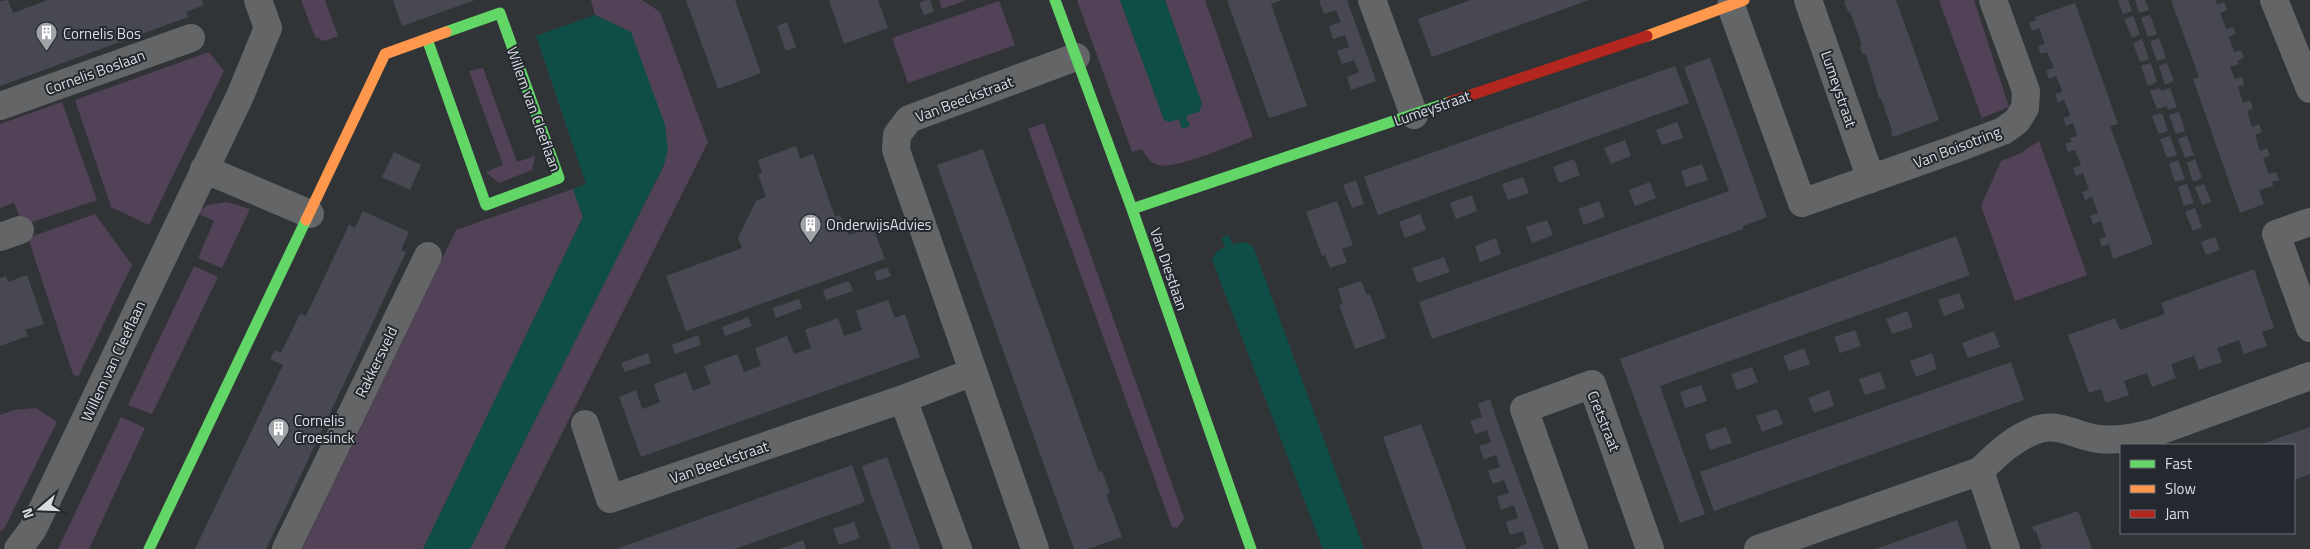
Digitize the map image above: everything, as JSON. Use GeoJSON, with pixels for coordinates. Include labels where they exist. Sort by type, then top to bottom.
{"type":"FeatureCollection","features":[{"type":"Feature","properties":{"kind":"street","name":"Willem van Cleeflaan"},"geometry":{"type":"LineString","coordinates":[[18,549],[33,529],[240,96],[268,28],[258,0]]}},
{"type":"Feature","properties":{"kind":"street","name":"Van Diestlaan"},"geometry":{"type":"LineString","coordinates":[[1055,0],[1132,209],[1251,549]]}},
{"type":"Feature","properties":{"kind":"street"},"geometry":{"type":"LineString","coordinates":[[1372,0],[1414,114]]}},
{"type":"Feature","properties":{"kind":"street","name":"Lumeystraat"},"geometry":{"type":"LineString","coordinates":[[1808,0],[1871,179]]}},
{"type":"Feature","properties":{"kind":"street","name":"Van Boisotring"},"geometry":{"type":"LineString","coordinates":[[1802,202],[1995,134],[2017,121],[2025,108],[2026,91],[1993,0]]}},
{"type":"Feature","properties":{"kind":"street"},"geometry":{"type":"LineString","coordinates":[[2274,0],[2310,89]]}},
{"type":"Feature","properties":{"kind":"street","name":"Lumeystraat"},"geometry":{"type":"LineString","coordinates":[[1132,209],[1738,3],[1802,202]]}},
{"type":"Feature","properties":{"kind":"street","name":"Willem van Cleeflaan"},"geometry":{"type":"LineString","coordinates":[[149,549],[385,54],[427,39],[500,13],[559,178],[486,205],[427,39]]}},
{"type":"Feature","properties":{"kind":"street","name":"Cornelis Boslaan"},"geometry":{"type":"LineString","coordinates":[[0,106],[191,38]]}},
{"type":"Feature","properties":{"kind":"street","name":"Van Beeckstraat"},"geometry":{"type":"LineString","coordinates":[[1035,549],[896,150],[897,135],[909,119],[1076,57]]}},
{"type":"Feature","properties":{"kind":"street"},"geometry":{"type":"LineString","coordinates":[[204,169],[310,214]]}},
{"type":"Feature","properties":{"kind":"street"},"geometry":{"type":"LineString","coordinates":[[2310,222],[2276,234],[2310,328]]}},
{"type":"Feature","properties":{"kind":"street","name":"Rakkersveld"},"geometry":{"type":"LineString","coordinates":[[286,549],[428,256]]}},
{"type":"Feature","properties":{"kind":"street","name":"Van Beeckstraat"},"geometry":{"type":"LineString","coordinates":[[585,424],[610,499],[903,399],[973,372]]}},
{"type":"Feature","properties":{"kind":"street"},"geometry":{"type":"LineString","coordinates":[[1758,549],[1980,471],[2003,449],[2038,429],[2063,428],[2097,439],[2130,439],[2156,432],[2310,376]]}},
{"type":"Feature","properties":{"kind":"street","name":"Cretstraat"},"geometry":{"type":"LineString","coordinates":[[1574,549],[1524,409],[1592,384],[1650,549]]}},
{"type":"Feature","properties":{"kind":"street"},"geometry":{"type":"LineString","coordinates":[[903,399],[958,549]]}},
{"type":"Feature","properties":{"kind":"street"},"geometry":{"type":"LineString","coordinates":[[1980,471],[2006,549]]}},
{"type":"Feature","properties":{"kind":"shaded area"},"geometry":{"type":"Polygon","coordinates":[[[301,0],[325,0],[338,36],[325,41],[315,37],[301,0]]]}},
{"type":"Feature","properties":{"kind":"shaded area"},"geometry":{"type":"Polygon","coordinates":[[[591,0],[642,0],[660,12],[708,142],[504,549],[470,549],[664,165],[631,32],[595,15],[591,0]]]}},
{"type":"Feature","properties":{"kind":"shaded area"},"geometry":{"type":"Polygon","coordinates":[[[939,0],[966,0],[942,9],[939,0]]]}},
{"type":"Feature","properties":{"kind":"shaded area"},"geometry":{"type":"Polygon","coordinates":[[[1077,0],[1120,0],[1164,119],[1179,119],[1182,128],[1186,116],[1202,104],[1165,0],[1205,0],[1253,137],[1191,160],[1166,166],[1153,163],[1142,149],[1132,152],[1077,0]]]}},
{"type":"Feature","properties":{"kind":"shaded area"},"geometry":{"type":"Polygon","coordinates":[[[1120,0],[1165,0],[1202,104],[1199,112],[1186,116],[1190,126],[1182,129],[1179,119],[1170,122],[1164,120],[1120,0]]]}},
{"type":"Feature","properties":{"kind":"shaded area"},"geometry":{"type":"Polygon","coordinates":[[[1939,0],[1974,0],[2009,107],[1982,118],[1939,0]]]}},
{"type":"Feature","properties":{"kind":"shaded area"},"geometry":{"type":"Polygon","coordinates":[[[999,1],[1015,45],[908,83],[892,38],[999,1]]]}},
{"type":"Feature","properties":{"kind":"shaded area"},"geometry":{"type":"Polygon","coordinates":[[[595,15],[631,32],[665,125],[668,149],[664,165],[470,549],[423,549],[583,217],[573,189],[586,184],[536,36],[595,15]]]}},
{"type":"Feature","properties":{"kind":"shaded area"},"geometry":{"type":"Polygon","coordinates":[[[209,52],[224,71],[149,225],[111,207],[75,100],[209,52]]]}},
{"type":"Feature","properties":{"kind":"shaded area"},"geometry":{"type":"Polygon","coordinates":[[[483,68],[517,162],[535,156],[532,170],[499,183],[486,172],[503,165],[469,71],[483,68]]]}},
{"type":"Feature","properties":{"kind":"shaded area"},"geometry":{"type":"Polygon","coordinates":[[[62,102],[97,200],[23,225],[14,203],[0,208],[0,124],[62,102]]]}},
{"type":"Feature","properties":{"kind":"shaded area"},"geometry":{"type":"Polygon","coordinates":[[[1044,123],[1184,518],[1177,528],[1172,527],[1028,129],[1044,123]]]}},
{"type":"Feature","properties":{"kind":"shaded area"},"geometry":{"type":"Polygon","coordinates":[[[2039,141],[2087,275],[2015,301],[1981,206],[2001,161],[2021,153],[2039,141]]]}},
{"type":"Feature","properties":{"kind":"shaded area"},"geometry":{"type":"Polygon","coordinates":[[[573,189],[583,217],[423,549],[302,549],[456,230],[573,189]]]}},
{"type":"Feature","properties":{"kind":"shaded area"},"geometry":{"type":"Polygon","coordinates":[[[227,202],[250,209],[222,268],[198,258],[214,221],[197,213],[207,205],[227,202]]]}},
{"type":"Feature","properties":{"kind":"shaded area"},"geometry":{"type":"Polygon","coordinates":[[[95,214],[132,265],[78,377],[73,374],[28,238],[95,214]]]}},
{"type":"Feature","properties":{"kind":"shaded area"},"geometry":{"type":"Polygon","coordinates":[[[1229,235],[1232,244],[1244,242],[1253,246],[1364,549],[1323,549],[1212,260],[1217,251],[1225,247],[1221,238],[1229,235]]]}},
{"type":"Feature","properties":{"kind":"shaded area"},"geometry":{"type":"Polygon","coordinates":[[[194,266],[218,277],[152,414],[128,405],[194,266]]]}},
{"type":"Feature","properties":{"kind":"shaded area"},"geometry":{"type":"Polygon","coordinates":[[[36,408],[57,422],[4,529],[0,532],[0,415],[15,410],[36,408]]]}},
{"type":"Feature","properties":{"kind":"shaded area"},"geometry":{"type":"Polygon","coordinates":[[[121,417],[145,428],[89,549],[58,549],[121,417]]]}},
{"type":"Feature","properties":{"kind":"building","name":"Cornelis Bos"},"geometry":{"type":"Polygon","coordinates":[[[8,0],[13,13],[48,0],[202,0],[204,5],[186,12],[188,17],[0,86],[0,1],[8,0]]]}},
{"type":"Feature","properties":{"kind":"building"},"geometry":{"type":"Polygon","coordinates":[[[393,0],[475,0],[402,26],[393,0]]]}},
{"type":"Feature","properties":{"kind":"building"},"geometry":{"type":"Polygon","coordinates":[[[686,0],[735,0],[761,73],[718,89],[686,0]]]}},
{"type":"Feature","properties":{"kind":"building"},"geometry":{"type":"Polygon","coordinates":[[[829,0],[878,0],[888,28],[844,44],[829,0]]]}},
{"type":"Feature","properties":{"kind":"building"},"geometry":{"type":"Polygon","coordinates":[[[930,0],[934,12],[924,15],[919,3],[930,0]]]}},
{"type":"Feature","properties":{"kind":"building"},"geometry":{"type":"Polygon","coordinates":[[[1227,0],[1282,0],[1271,4],[1307,106],[1269,118],[1227,0]]]}},
{"type":"Feature","properties":{"kind":"building"},"geometry":{"type":"Polygon","coordinates":[[[1347,0],[1376,81],[1351,90],[1347,77],[1359,72],[1354,60],[1342,64],[1337,51],[1349,47],[1345,35],[1333,39],[1329,26],[1341,22],[1336,10],[1324,14],[1319,1],[1347,0]]]}},
{"type":"Feature","properties":{"kind":"building"},"geometry":{"type":"Polygon","coordinates":[[[1471,0],[1589,0],[1432,57],[1418,19],[1471,0]]]}},
{"type":"Feature","properties":{"kind":"building"},"geometry":{"type":"Polygon","coordinates":[[[1846,0],[1896,0],[1939,120],[1893,137],[1866,54],[1863,55],[1860,45],[1862,45],[1850,11],[1848,12],[1844,2],[1846,0]]]}},
{"type":"Feature","properties":{"kind":"building"},"geometry":{"type":"Polygon","coordinates":[[[2118,0],[2128,0],[2132,11],[2123,14],[2118,0]]]}},
{"type":"Feature","properties":{"kind":"building"},"geometry":{"type":"Polygon","coordinates":[[[2135,0],[2145,0],[2149,10],[2139,13],[2135,0]]]}},
{"type":"Feature","properties":{"kind":"building"},"geometry":{"type":"Polygon","coordinates":[[[2171,0],[2216,0],[2217,5],[2224,2],[2227,10],[2220,13],[2226,29],[2233,27],[2236,34],[2228,37],[2234,52],[2241,50],[2244,58],[2237,61],[2239,64],[2230,67],[2235,79],[2242,77],[2244,85],[2238,87],[2243,103],[2250,100],[2253,108],[2247,111],[2252,127],[2259,124],[2262,132],[2255,135],[2260,151],[2267,148],[2270,156],[2263,158],[2269,174],[2276,172],[2279,180],[2272,182],[2273,186],[2259,190],[2264,204],[2240,213],[2193,79],[2199,77],[2171,0]]]}},
{"type":"Feature","properties":{"kind":"building"},"geometry":{"type":"Polygon","coordinates":[[[2075,3],[2118,124],[2110,126],[2153,244],[2113,259],[2109,244],[2102,247],[2099,239],[2106,237],[2101,221],[2093,224],[2090,216],[2098,213],[2092,197],[2085,200],[2082,192],[2089,190],[2083,173],[2076,176],[2073,168],[2081,165],[2075,150],[2068,152],[2065,144],[2072,142],[2070,138],[2077,136],[2073,123],[2066,126],[2063,118],[2070,116],[2064,100],[2058,102],[2055,94],[2062,92],[2062,90],[2056,76],[2049,79],[2046,70],[2054,68],[2047,52],[2041,54],[2038,46],[2045,44],[2039,28],[2032,31],[2029,23],[2036,20],[2035,17],[2075,3]]]}},
{"type":"Feature","properties":{"kind":"building"},"geometry":{"type":"Polygon","coordinates":[[[2150,15],[2157,34],[2148,37],[2141,18],[2150,15]]]}},
{"type":"Feature","properties":{"kind":"building"},"geometry":{"type":"Polygon","coordinates":[[[2133,16],[2140,34],[2132,38],[2124,19],[2133,16]]]}},
{"type":"Feature","properties":{"kind":"building"},"geometry":{"type":"Polygon","coordinates":[[[787,22],[796,47],[786,51],[777,26],[787,22]]]}},
{"type":"Feature","properties":{"kind":"building"},"geometry":{"type":"Polygon","coordinates":[[[2159,38],[2166,58],[2157,61],[2150,42],[2159,38]]]}},
{"type":"Feature","properties":{"kind":"building"},"geometry":{"type":"Polygon","coordinates":[[[2142,39],[2149,59],[2140,62],[2133,43],[2142,39]]]}},
{"type":"Feature","properties":{"kind":"building"},"geometry":{"type":"Polygon","coordinates":[[[1710,58],[1767,217],[1743,226],[1743,229],[1432,339],[1419,302],[1729,191],[1684,67],[1710,58]]]}},
{"type":"Feature","properties":{"kind":"building"},"geometry":{"type":"Polygon","coordinates":[[[2151,63],[2157,82],[2148,86],[2141,66],[2151,63]]]}},
{"type":"Feature","properties":{"kind":"building"},"geometry":{"type":"Polygon","coordinates":[[[2167,63],[2174,81],[2165,85],[2159,66],[2167,63]]]}},
{"type":"Feature","properties":{"kind":"building"},"geometry":{"type":"Polygon","coordinates":[[[1675,66],[1689,103],[1378,215],[1364,177],[1675,66]]]}},
{"type":"Feature","properties":{"kind":"building"},"geometry":{"type":"Polygon","coordinates":[[[2160,88],[2161,91],[2170,88],[2177,107],[2168,110],[2167,106],[2157,109],[2150,91],[2160,88]]]}},
{"type":"Feature","properties":{"kind":"building"},"geometry":{"type":"Polygon","coordinates":[[[2179,112],[2185,131],[2176,134],[2169,115],[2179,112]]]}},
{"type":"Feature","properties":{"kind":"building"},"geometry":{"type":"Polygon","coordinates":[[[2162,113],[2168,131],[2159,134],[2152,116],[2162,113]]]}},
{"type":"Feature","properties":{"kind":"building"},"geometry":{"type":"Polygon","coordinates":[[[1677,122],[1683,138],[1662,145],[1656,130],[1677,122]]]}},
{"type":"Feature","properties":{"kind":"building"},"geometry":{"type":"Polygon","coordinates":[[[2170,136],[2177,155],[2167,158],[2160,139],[2170,136]]]}},
{"type":"Feature","properties":{"kind":"building"},"geometry":{"type":"Polygon","coordinates":[[[2187,136],[2194,155],[2185,158],[2178,139],[2187,136]]]}},
{"type":"Feature","properties":{"kind":"building"},"geometry":{"type":"Polygon","coordinates":[[[1625,140],[1631,156],[1611,164],[1604,148],[1625,140]]]}},
{"type":"Feature","properties":{"kind":"building","name":"OnderwijsAdvies"},"geometry":{"type":"Polygon","coordinates":[[[796,146],[800,159],[813,154],[835,217],[839,215],[851,229],[847,231],[849,235],[873,227],[885,259],[686,331],[666,276],[742,248],[738,238],[756,201],[766,197],[758,174],[762,173],[758,160],[796,146]]]}},
{"type":"Feature","properties":{"kind":"building"},"geometry":{"type":"Polygon","coordinates":[[[983,149],[1099,472],[1102,471],[1110,493],[1106,494],[1122,537],[1088,549],[1074,549],[937,165],[983,149]]]}},
{"type":"Feature","properties":{"kind":"building"},"geometry":{"type":"Polygon","coordinates":[[[394,152],[421,165],[410,190],[382,177],[394,152]]]}},
{"type":"Feature","properties":{"kind":"building"},"geometry":{"type":"Polygon","coordinates":[[[1574,159],[1580,175],[1559,183],[1553,167],[1574,159]]]}},
{"type":"Feature","properties":{"kind":"building"},"geometry":{"type":"Polygon","coordinates":[[[2195,159],[2202,178],[2193,182],[2187,163],[2195,159]]]}},
{"type":"Feature","properties":{"kind":"building"},"geometry":{"type":"Polygon","coordinates":[[[2178,160],[2185,179],[2175,182],[2169,164],[2178,160]]]}},
{"type":"Feature","properties":{"kind":"building"},"geometry":{"type":"Polygon","coordinates":[[[1702,164],[1708,180],[1686,187],[1681,171],[1702,164]]]}},
{"type":"Feature","properties":{"kind":"building"},"geometry":{"type":"Polygon","coordinates":[[[1523,177],[1529,193],[1508,200],[1502,184],[1523,177]]]}},
{"type":"Feature","properties":{"kind":"building"},"geometry":{"type":"Polygon","coordinates":[[[1356,180],[1364,204],[1352,208],[1343,185],[1356,180]]]}},
{"type":"Feature","properties":{"kind":"building"},"geometry":{"type":"Polygon","coordinates":[[[1650,182],[1656,198],[1635,206],[1629,190],[1650,182]]]}},
{"type":"Feature","properties":{"kind":"building"},"geometry":{"type":"Polygon","coordinates":[[[2187,184],[2194,203],[2184,206],[2178,187],[2187,184]]]}},
{"type":"Feature","properties":{"kind":"building"},"geometry":{"type":"Polygon","coordinates":[[[2204,184],[2211,202],[2202,205],[2195,187],[2204,184]]]}},
{"type":"Feature","properties":{"kind":"building"},"geometry":{"type":"Polygon","coordinates":[[[1472,195],[1477,211],[1456,219],[1450,203],[1472,195]]]}},
{"type":"Feature","properties":{"kind":"building"},"geometry":{"type":"Polygon","coordinates":[[[1337,201],[1353,245],[1342,249],[1347,262],[1330,268],[1325,255],[1322,256],[1306,212],[1337,201]]]}},
{"type":"Feature","properties":{"kind":"building"},"geometry":{"type":"Polygon","coordinates":[[[1599,201],[1605,217],[1584,225],[1578,209],[1599,201]]]}},
{"type":"Feature","properties":{"kind":"building"},"geometry":{"type":"Polygon","coordinates":[[[2195,208],[2202,227],[2193,231],[2185,212],[2195,208]]]}},
{"type":"Feature","properties":{"kind":"building","name":"Cornelis Croesinck"},"geometry":{"type":"Polygon","coordinates":[[[363,211],[409,232],[401,250],[406,252],[266,549],[195,549],[283,365],[270,359],[275,350],[281,353],[300,314],[306,316],[349,225],[355,228],[363,211]]]}},
{"type":"Feature","properties":{"kind":"building"},"geometry":{"type":"Polygon","coordinates":[[[1420,214],[1426,230],[1405,238],[1399,222],[1420,214]]]}},
{"type":"Feature","properties":{"kind":"building"},"geometry":{"type":"Polygon","coordinates":[[[1547,220],[1553,235],[1532,243],[1526,227],[1547,220]]]}},
{"type":"Feature","properties":{"kind":"building"},"geometry":{"type":"Polygon","coordinates":[[[1956,236],[1970,275],[1660,386],[1705,514],[1680,523],[1620,359],[1956,236]]]}},
{"type":"Feature","properties":{"kind":"building"},"geometry":{"type":"Polygon","coordinates":[[[2215,237],[2220,250],[2206,255],[2201,242],[2215,237]]]}},
{"type":"Feature","properties":{"kind":"building"},"geometry":{"type":"Polygon","coordinates":[[[1496,238],[1501,254],[1480,262],[1475,246],[1496,238]]]}},
{"type":"Feature","properties":{"kind":"building"},"geometry":{"type":"Polygon","coordinates":[[[1444,257],[1450,272],[1418,283],[1412,268],[1444,257]]]}},
{"type":"Feature","properties":{"kind":"building"},"geometry":{"type":"Polygon","coordinates":[[[887,267],[891,276],[877,281],[874,272],[887,267]]]}},
{"type":"Feature","properties":{"kind":"building"},"geometry":{"type":"Polygon","coordinates":[[[2254,269],[2274,328],[2262,332],[2267,346],[2244,354],[2239,340],[2217,348],[2222,362],[2199,370],[2194,356],[2171,364],[2176,378],[2152,387],[2147,373],[2124,381],[2129,395],[2106,403],[2101,389],[2089,393],[2068,335],[2115,318],[2120,330],[2165,314],[2161,303],[2254,269]]]}},
{"type":"Feature","properties":{"kind":"building"},"geometry":{"type":"Polygon","coordinates":[[[27,275],[44,324],[25,330],[28,336],[0,346],[0,278],[6,276],[8,282],[27,275]]]}},
{"type":"Feature","properties":{"kind":"building"},"geometry":{"type":"Polygon","coordinates":[[[849,281],[853,291],[826,300],[823,290],[849,281]]]}},
{"type":"Feature","properties":{"kind":"building"},"geometry":{"type":"Polygon","coordinates":[[[1361,281],[1367,295],[1370,294],[1386,338],[1355,349],[1339,305],[1343,304],[1338,289],[1361,281]]]}},
{"type":"Feature","properties":{"kind":"building"},"geometry":{"type":"Polygon","coordinates":[[[1959,293],[1965,308],[1944,316],[1938,300],[1959,293]]]}},
{"type":"Feature","properties":{"kind":"building"},"geometry":{"type":"Polygon","coordinates":[[[799,299],[802,308],[776,318],[773,308],[799,299]]]}},
{"type":"Feature","properties":{"kind":"building"},"geometry":{"type":"Polygon","coordinates":[[[888,300],[895,318],[905,314],[920,357],[641,457],[619,397],[636,390],[642,409],[651,406],[660,402],[654,384],[686,372],[693,391],[711,384],[704,366],[737,354],[744,372],[761,366],[755,348],[787,336],[794,354],[803,351],[811,348],[805,330],[838,318],[844,336],[862,330],[856,311],[888,300]]]}},
{"type":"Feature","properties":{"kind":"building"},"geometry":{"type":"Polygon","coordinates":[[[1907,311],[1913,327],[1892,334],[1886,319],[1907,311]]]}},
{"type":"Feature","properties":{"kind":"building"},"geometry":{"type":"Polygon","coordinates":[[[748,317],[752,326],[725,336],[722,327],[748,317]]]}},
{"type":"Feature","properties":{"kind":"building"},"geometry":{"type":"Polygon","coordinates":[[[1855,330],[1861,346],[1840,353],[1834,337],[1855,330]]]}},
{"type":"Feature","properties":{"kind":"building"},"geometry":{"type":"Polygon","coordinates":[[[1994,331],[2000,347],[1968,358],[1962,343],[1994,331]]]}},
{"type":"Feature","properties":{"kind":"building"},"geometry":{"type":"Polygon","coordinates":[[[698,335],[701,345],[675,354],[672,345],[698,335]]]}},
{"type":"Feature","properties":{"kind":"building"},"geometry":{"type":"Polygon","coordinates":[[[1804,348],[1810,364],[1789,371],[1783,356],[1804,348]]]}},
{"type":"Feature","properties":{"kind":"building"},"geometry":{"type":"Polygon","coordinates":[[[648,353],[651,363],[625,372],[621,363],[648,353]]]}},
{"type":"Feature","properties":{"kind":"building"},"geometry":{"type":"Polygon","coordinates":[[[1932,353],[1937,369],[1916,377],[1910,361],[1932,353]]]}},
{"type":"Feature","properties":{"kind":"building"},"geometry":{"type":"Polygon","coordinates":[[[2011,362],[2024,400],[1714,511],[1700,472],[2011,362]]]}},
{"type":"Feature","properties":{"kind":"building"},"geometry":{"type":"Polygon","coordinates":[[[1752,367],[1758,382],[1737,390],[1731,374],[1752,367]]]}},
{"type":"Feature","properties":{"kind":"building"},"geometry":{"type":"Polygon","coordinates":[[[1880,372],[1886,388],[1865,395],[1859,379],[1880,372]]]}},
{"type":"Feature","properties":{"kind":"building"},"geometry":{"type":"Polygon","coordinates":[[[1701,385],[1707,401],[1685,408],[1680,392],[1701,385]]]}},
{"type":"Feature","properties":{"kind":"building"},"geometry":{"type":"Polygon","coordinates":[[[1829,390],[1834,406],[1814,413],[1808,398],[1829,390]]]}},
{"type":"Feature","properties":{"kind":"building"},"geometry":{"type":"Polygon","coordinates":[[[1490,399],[1544,549],[1515,549],[1527,543],[1523,531],[1510,535],[1506,522],[1518,518],[1514,505],[1501,510],[1497,497],[1509,493],[1504,480],[1493,484],[1488,471],[1500,467],[1496,455],[1484,459],[1479,446],[1491,442],[1487,430],[1475,434],[1470,421],[1482,417],[1478,404],[1490,399]]]}},
{"type":"Feature","properties":{"kind":"building"},"geometry":{"type":"Polygon","coordinates":[[[1777,409],[1783,424],[1762,432],[1756,416],[1777,409]]]}},
{"type":"Feature","properties":{"kind":"building"},"geometry":{"type":"Polygon","coordinates":[[[1421,424],[1466,549],[1423,549],[1383,437],[1421,424]]]}},
{"type":"Feature","properties":{"kind":"building"},"geometry":{"type":"Polygon","coordinates":[[[1726,427],[1732,443],[1710,450],[1705,434],[1726,427]]]}},
{"type":"Feature","properties":{"kind":"building"},"geometry":{"type":"Polygon","coordinates":[[[2310,427],[2310,474],[2295,480],[2295,444],[2262,444],[2310,427]]]}},
{"type":"Feature","properties":{"kind":"building"},"geometry":{"type":"Polygon","coordinates":[[[887,457],[920,549],[891,549],[870,491],[862,466],[887,457]]]}},
{"type":"Feature","properties":{"kind":"building"},"geometry":{"type":"Polygon","coordinates":[[[852,465],[865,502],[735,549],[616,549],[852,465]]]}},
{"type":"Feature","properties":{"kind":"building"},"geometry":{"type":"Polygon","coordinates":[[[2078,511],[2092,549],[2038,549],[2042,547],[2036,531],[2034,532],[2032,527],[2078,511]]]}},
{"type":"Feature","properties":{"kind":"building"},"geometry":{"type":"Polygon","coordinates":[[[1957,520],[1967,549],[1876,549],[1957,520]]]}},
{"type":"Feature","properties":{"kind":"building"},"geometry":{"type":"Polygon","coordinates":[[[854,522],[860,538],[839,545],[833,529],[854,522]]]}},
{"type":"Feature","properties":{"kind":"building"},"geometry":{"type":"Polygon","coordinates":[[[803,540],[806,549],[779,549],[793,544],[803,540]]]}},
{"type":"Feature","properties":{"kind":"traffic: fast"},"geometry":{"type":"LineString","coordinates":[[1055,0],[1132,209],[1251,549]]}},
{"type":"Feature","properties":{"kind":"traffic: fast"},"geometry":{"type":"LineString","coordinates":[[427,39],[486,205],[559,178],[500,13],[446,32]]}},
{"type":"Feature","properties":{"kind":"traffic: fast"},"geometry":{"type":"LineString","coordinates":[[1132,209],[1450,102]]}},
{"type":"Feature","properties":{"kind":"traffic: fast"},"geometry":{"type":"LineString","coordinates":[[149,549],[306,220]]}},
{"type":"Feature","properties":{"kind":"traffic: slow"},"geometry":{"type":"LineString","coordinates":[[1647,36],[1744,0]]}},
{"type":"Feature","properties":{"kind":"traffic: slow"},"geometry":{"type":"LineString","coordinates":[[306,220],[385,54],[446,32]]}},
{"type":"Feature","properties":{"kind":"traffic: jam"},"geometry":{"type":"LineString","coordinates":[[1450,102],[1647,36]]}},
{"type":"Feature","properties":{"kind":"place","name":"Cornelis Bos"},"geometry":{"type":"Point","coordinates":[47,52]}},
{"type":"Feature","properties":{"kind":"place","name":"OnderwijsAdvies"},"geometry":{"type":"Point","coordinates":[810,243]}},
{"type":"Feature","properties":{"kind":"place","name":"Cornelis Croesinck"},"geometry":{"type":"Point","coordinates":[278,448]}}]}
